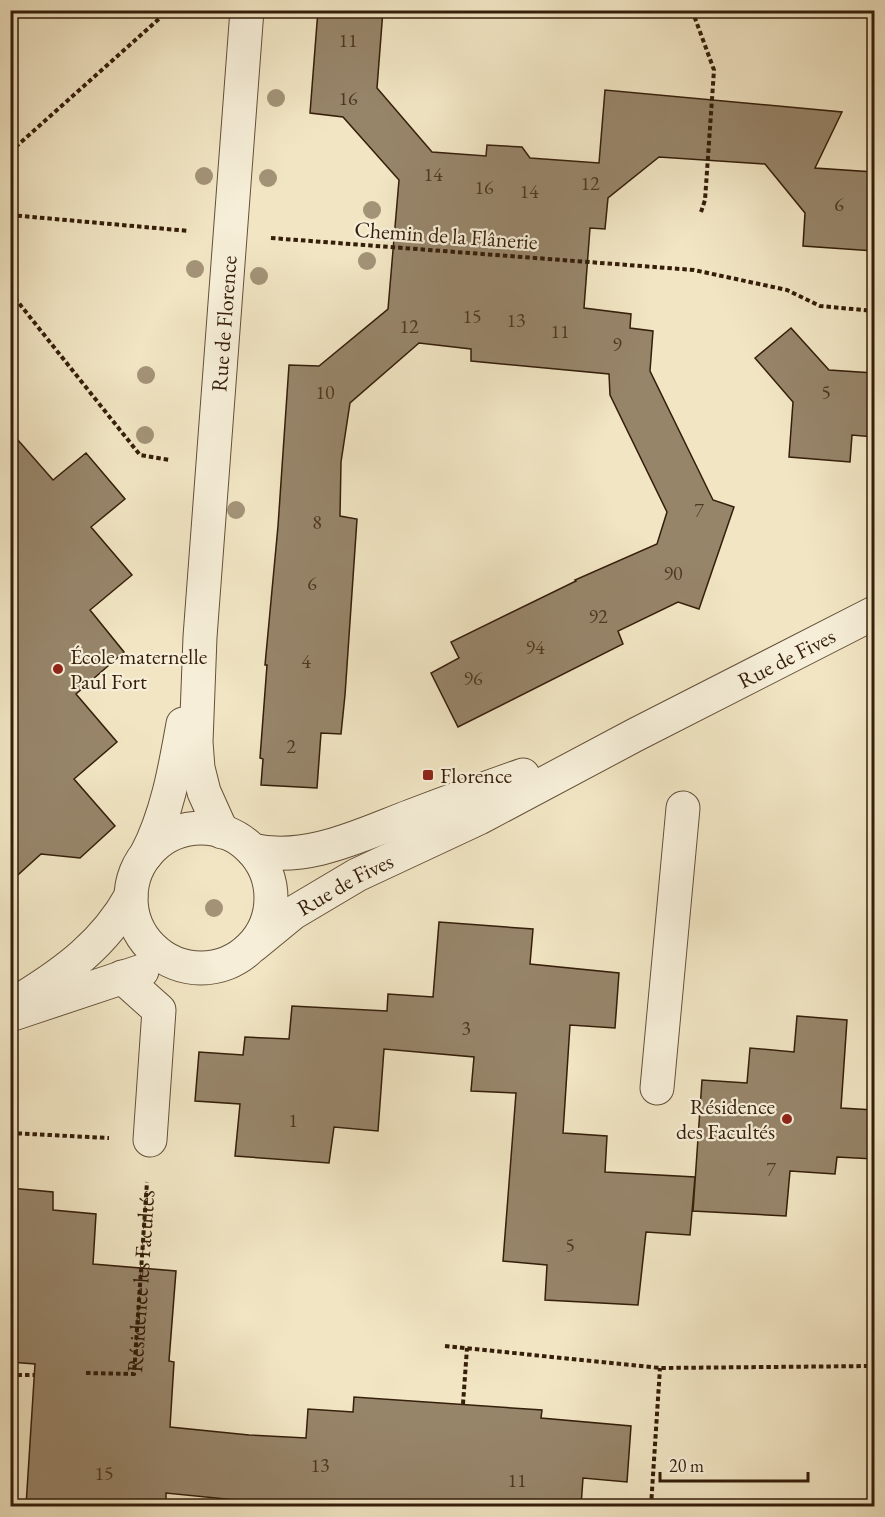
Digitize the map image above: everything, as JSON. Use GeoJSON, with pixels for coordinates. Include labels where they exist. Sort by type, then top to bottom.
{"type":"FeatureCollection","features":[{"type":"Feature","properties":{"kind":"street","name":"Rue de Florence"},"geometry":{"type":"LineString","coordinates":[[222,832],[204,792],[198,768],[196,742],[200,637],[247,10]]}},
{"type":"Feature","properties":{"kind":"street","name":"Rue de Fives"},"geometry":{"type":"LineString","coordinates":[[254,945],[293,913],[357,875],[479,818],[635,735],[874,613]]}},
{"type":"Feature","properties":{"kind":"street","name":"Rue de Florence"},"geometry":{"type":"LineString","coordinates":[[143,860],[156,837],[174,772],[200,637]]}},
{"type":"Feature","properties":{"kind":"street","name":"Rue de Fives"},"geometry":{"type":"LineString","coordinates":[[252,850],[267,854],[286,854],[345,841],[635,735]]}},
{"type":"Feature","properties":{"kind":"street"},"geometry":{"type":"LineString","coordinates":[[657,1088],[683,808]]}},
{"type":"Feature","properties":{"kind":"street"},"geometry":{"type":"LineString","coordinates":[[10,1005],[64,970],[100,939],[115,922],[131,896],[143,860],[165,839],[193,829],[222,832],[238,839],[252,850],[262,864],[269,880],[270,914],[254,945],[234,959],[211,968],[179,965],[155,967],[10,1015]]}},
{"type":"Feature","properties":{"kind":"street"},"geometry":{"type":"LineString","coordinates":[[131,896],[135,921],[148,943],[157,952],[179,965]]}},
{"type":"Feature","properties":{"kind":"street"},"geometry":{"type":"LineString","coordinates":[[122,977],[159,1010],[150,1140]]}},
{"type":"Feature","properties":{"kind":"path"},"geometry":{"type":"LineString","coordinates":[[10,152],[169,10]]}},
{"type":"Feature","properties":{"kind":"path"},"geometry":{"type":"LineString","coordinates":[[692,10],[714,70],[705,200],[701,212]]}},
{"type":"Feature","properties":{"kind":"path"},"geometry":{"type":"LineString","coordinates":[[10,208],[17,215]]}},
{"type":"Feature","properties":{"kind":"path","name":"Chemin de la Flânerie"},"geometry":{"type":"LineString","coordinates":[[10,214],[73,222],[694,270],[787,290],[820,306],[874,311]]}},
{"type":"Feature","properties":{"kind":"path"},"geometry":{"type":"LineString","coordinates":[[10,292],[140,455],[212,466]]}},
{"type":"Feature","properties":{"kind":"path"},"geometry":{"type":"LineString","coordinates":[[10,1133],[150,1140]]}},
{"type":"Feature","properties":{"kind":"path","name":"Résidence les Facultés"},"geometry":{"type":"LineString","coordinates":[[86,1373],[134,1374],[150,1140]]}},
{"type":"Feature","properties":{"kind":"path"},"geometry":{"type":"LineString","coordinates":[[445,1346],[660,1368],[874,1366]]}},
{"type":"Feature","properties":{"kind":"path"},"geometry":{"type":"LineString","coordinates":[[463,1404],[467,1348]]}},
{"type":"Feature","properties":{"kind":"path"},"geometry":{"type":"LineString","coordinates":[[651,1506],[660,1368]]}},
{"type":"Feature","properties":{"kind":"path"},"geometry":{"type":"LineString","coordinates":[[10,1375],[34,1375]]}},
{"type":"Feature","properties":{"kind":"building"},"geometry":{"type":"Polygon","coordinates":[[[318,10],[383,10],[377,88],[432,152],[486,156],[487,145],[522,147],[530,158],[599,163],[605,90],[842,112],[815,168],[874,172],[874,251],[803,246],[805,213],[765,164],[659,157],[608,198],[605,229],[590,228],[584,308],[631,314],[630,328],[653,331],[650,371],[713,500],[734,507],[699,609],[678,602],[618,631],[623,644],[458,727],[431,673],[459,658],[451,642],[575,580],[657,544],[667,512],[610,395],[609,374],[471,361],[471,349],[419,343],[350,403],[341,462],[340,516],[357,519],[345,695],[341,734],[321,733],[317,788],[261,785],[263,759],[260,758],[267,665],[265,665],[278,526],[289,365],[319,366],[388,309],[399,180],[343,117],[310,113],[318,10]]]}},
{"type":"Feature","properties":{"kind":"building"},"geometry":{"type":"Polygon","coordinates":[[[791,328],[829,370],[874,373],[874,437],[852,435],[850,462],[789,457],[793,402],[755,358],[791,328]]]}},
{"type":"Feature","properties":{"kind":"building","name":"École maternelle Paul Fort"},"geometry":{"type":"Polygon","coordinates":[[[10,431],[53,480],[86,453],[125,499],[91,527],[132,575],[90,610],[124,652],[76,694],[117,742],[74,779],[115,826],[80,858],[41,854],[10,882],[10,431]]]}},
{"type":"Feature","properties":{"kind":"building","name":"Résidence des Facultés"},"geometry":{"type":"Polygon","coordinates":[[[439,922],[533,929],[530,964],[619,973],[615,1028],[570,1025],[563,1133],[607,1136],[605,1172],[695,1177],[690,1235],[646,1232],[638,1305],[545,1300],[547,1265],[503,1261],[516,1093],[471,1091],[474,1057],[384,1049],[378,1131],[334,1127],[329,1163],[235,1156],[240,1104],[195,1101],[199,1052],[243,1055],[245,1037],[289,1039],[292,1006],[387,1011],[388,994],[433,997],[439,922]]]}},
{"type":"Feature","properties":{"kind":"building"},"geometry":{"type":"Polygon","coordinates":[[[797,1016],[847,1020],[841,1108],[874,1110],[874,1159],[837,1157],[835,1174],[790,1171],[786,1216],[693,1211],[702,1080],[747,1083],[750,1048],[794,1052],[797,1016]]]}},
{"type":"Feature","properties":{"kind":"building"},"geometry":{"type":"Polygon","coordinates":[[[10,1188],[53,1192],[53,1210],[96,1214],[93,1264],[176,1271],[169,1361],[174,1362],[170,1427],[306,1438],[308,1409],[353,1412],[354,1397],[542,1410],[541,1418],[631,1426],[627,1482],[583,1478],[581,1506],[256,1506],[256,1502],[166,1493],[166,1506],[26,1506],[35,1364],[10,1362],[10,1188]]]}},
{"type":"Feature","properties":{"kind":"place","name":"École maternelle Paul Fort"},"geometry":{"type":"Point","coordinates":[58,669]}},
{"type":"Feature","properties":{"kind":"place","name":"Florence"},"geometry":{"type":"Point","coordinates":[428,775]}},
{"type":"Feature","properties":{"kind":"place","name":"Résidence des Facultés"},"geometry":{"type":"Point","coordinates":[787,1119]}}]}
